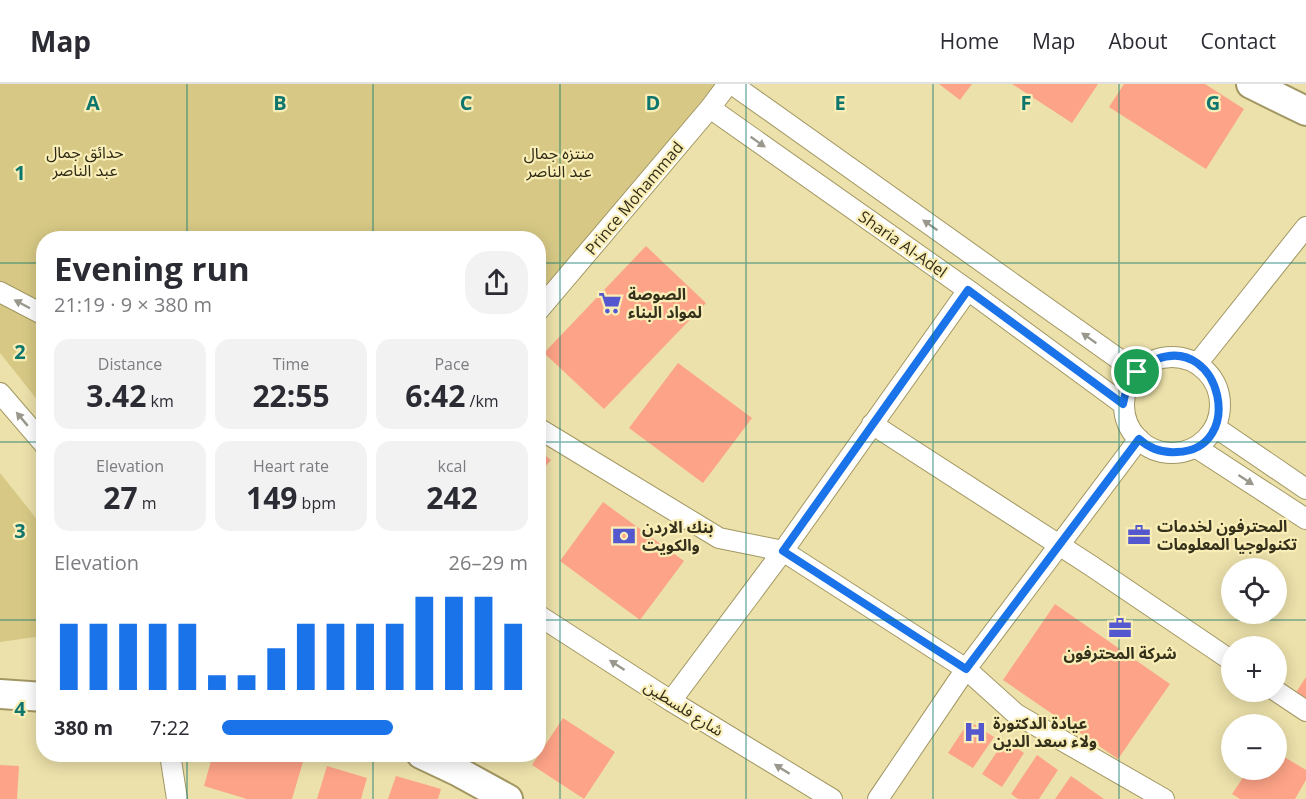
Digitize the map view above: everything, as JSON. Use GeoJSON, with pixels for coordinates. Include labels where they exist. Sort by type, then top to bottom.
{"type":"FeatureCollection","features":[{"type":"Feature","properties":{"kind":"main road"},"geometry":{"type":"LineString","coordinates":[[1251,84],[1306,111]]}},
{"type":"Feature","properties":{"kind":"main road"},"geometry":{"type":"LineString","coordinates":[[0,694],[36,696]]}},
{"type":"Feature","properties":{"kind":"main road"},"geometry":{"type":"LineString","coordinates":[[438,762],[508,799]]}},
{"type":"Feature","properties":{"kind":"street","name":"Prince Mohammad"},"geometry":{"type":"LineString","coordinates":[[546,302],[730,84]]}},
{"type":"Feature","properties":{"kind":"street","name":"Sharia Al-Adel"},"geometry":{"type":"LineString","coordinates":[[730,84],[1137,372]]}},
{"type":"Feature","properties":{"kind":"street","name":"Sharia Al-Adel"},"geometry":{"type":"LineString","coordinates":[[710,108],[968,290],[1123,404]]}},
{"type":"Feature","properties":{"kind":"street"},"geometry":{"type":"LineString","coordinates":[[1197,364],[1306,227]]}},
{"type":"Feature","properties":{"kind":"street"},"geometry":{"type":"LineString","coordinates":[[671,701],[783,551],[968,290]]}},
{"type":"Feature","properties":{"kind":"street"},"geometry":{"type":"LineString","coordinates":[[0,292],[36,311]]}},
{"type":"Feature","properties":{"kind":"street"},"geometry":{"type":"LineString","coordinates":[[1175,356],[1197,364],[1214,381],[1219,397],[1219,413],[1215,427],[1197,448],[1185,452],[1159,451],[1144,444],[1133,434],[1126,420],[1123,404],[1126,389],[1133,375],[1144,364],[1159,358],[1175,356]]}},
{"type":"Feature","properties":{"kind":"street"},"geometry":{"type":"LineString","coordinates":[[0,393],[36,435]]}},
{"type":"Feature","properties":{"kind":"street"},"geometry":{"type":"LineString","coordinates":[[872,424],[1221,654]]}},
{"type":"Feature","properties":{"kind":"street"},"geometry":{"type":"LineString","coordinates":[[1215,427],[1306,489]]}},
{"type":"Feature","properties":{"kind":"street"},"geometry":{"type":"LineString","coordinates":[[546,433],[719,538],[783,551],[966,669],[1016,714],[1164,799]]}},
{"type":"Feature","properties":{"kind":"street"},"geometry":{"type":"LineString","coordinates":[[878,799],[966,669],[1139,439]]}},
{"type":"Feature","properties":{"kind":"street"},"geometry":{"type":"LineString","coordinates":[[1197,448],[1306,519]]}},
{"type":"Feature","properties":{"kind":"street","name":"شارع فلسطين"},"geometry":{"type":"LineString","coordinates":[[546,620],[671,701],[832,799]]}},
{"type":"Feature","properties":{"kind":"street"},"geometry":{"type":"LineString","coordinates":[[1287,698],[1306,711]]}},
{"type":"Feature","properties":{"kind":"street"},"geometry":{"type":"LineString","coordinates":[[171,762],[177,799]]}},
{"type":"Feature","properties":{"kind":"green space","name":"منتزه جمال عبد الناصر"},"geometry":{"type":"Polygon","coordinates":[[[0,84],[717,84],[546,299],[546,231],[36,231],[36,398],[0,353],[0,84]]]}},
{"type":"Feature","properties":{"kind":"green space"},"geometry":{"type":"Polygon","coordinates":[[[0,473],[36,518],[36,637],[0,642],[0,473]]]}},
{"type":"Feature","properties":{"kind":"building"},"geometry":{"type":"Polygon","coordinates":[[[939,84],[972,84],[960,100],[939,84]]]}},
{"type":"Feature","properties":{"kind":"building"},"geometry":{"type":"Polygon","coordinates":[[[1012,84],[1098,84],[1072,123],[1012,84]]]}},
{"type":"Feature","properties":{"kind":"building"},"geometry":{"type":"Polygon","coordinates":[[[1124,84],[1205,84],[1244,109],[1206,169],[1109,107],[1124,84]]]}},
{"type":"Feature","properties":{"kind":"building"},"geometry":{"type":"Polygon","coordinates":[[[646,246],[706,303],[604,409],[546,355],[546,351],[646,246]]]}},
{"type":"Feature","properties":{"kind":"building"},"geometry":{"type":"Polygon","coordinates":[[[678,363],[752,418],[703,483],[629,428],[678,363]]]}},
{"type":"Feature","properties":{"kind":"building"},"geometry":{"type":"Polygon","coordinates":[[[546,456],[551,460],[546,466],[546,456]]]}},
{"type":"Feature","properties":{"kind":"building"},"geometry":{"type":"Polygon","coordinates":[[[603,502],[684,561],[640,620],[560,561],[603,502]]]}},
{"type":"Feature","properties":{"kind":"building"},"geometry":{"type":"Polygon","coordinates":[[[1055,604],[1170,684],[1118,759],[1003,680],[1055,604]]]}},
{"type":"Feature","properties":{"kind":"building"},"geometry":{"type":"Polygon","coordinates":[[[1306,677],[1306,705],[1293,697],[1306,677]]]}},
{"type":"Feature","properties":{"kind":"building"},"geometry":{"type":"Polygon","coordinates":[[[563,718],[615,752],[584,799],[532,765],[534,762],[546,762],[546,744],[563,718]]]}},
{"type":"Feature","properties":{"kind":"building"},"geometry":{"type":"Polygon","coordinates":[[[969,721],[994,737],[973,768],[948,753],[969,721]]]}},
{"type":"Feature","properties":{"kind":"building"},"geometry":{"type":"Polygon","coordinates":[[[1005,740],[1024,753],[1002,787],[982,774],[1005,740]]]}},
{"type":"Feature","properties":{"kind":"building"},"geometry":{"type":"Polygon","coordinates":[[[1037,755],[1058,770],[1039,799],[1018,799],[1011,794],[1037,755]]]}},
{"type":"Feature","properties":{"kind":"building"},"geometry":{"type":"Polygon","coordinates":[[[1287,759],[1306,770],[1306,780],[1295,799],[1240,799],[1232,794],[1241,780],[1287,780],[1287,759]]]}},
{"type":"Feature","properties":{"kind":"building"},"geometry":{"type":"Polygon","coordinates":[[[211,762],[303,762],[292,799],[247,799],[204,786],[211,762]]]}},
{"type":"Feature","properties":{"kind":"building"},"geometry":{"type":"Polygon","coordinates":[[[0,765],[19,766],[17,799],[0,799],[0,765]]]}},
{"type":"Feature","properties":{"kind":"building"},"geometry":{"type":"Polygon","coordinates":[[[327,766],[367,778],[361,799],[317,799],[327,766]]]}},
{"type":"Feature","properties":{"kind":"building"},"geometry":{"type":"Polygon","coordinates":[[[396,776],[441,789],[438,799],[388,799],[396,776]]]}},
{"type":"Feature","properties":{"kind":"building"},"geometry":{"type":"Polygon","coordinates":[[[1071,776],[1104,799],[1055,799],[1071,776]]]}},
{"type":"Feature","properties":{"kind":"place","name":"الصوصة لمواد البناء"},"geometry":{"type":"Point","coordinates":[610,303]}},
{"type":"Feature","properties":{"kind":"place","name":"المحترفون لخدمات تكنولوجيا المعلومات"},"geometry":{"type":"Point","coordinates":[1139,535]}},
{"type":"Feature","properties":{"kind":"place","name":"بنك الاردن والكويت"},"geometry":{"type":"Point","coordinates":[624,536]}},
{"type":"Feature","properties":{"kind":"place","name":"شركة المحترفون"},"geometry":{"type":"Point","coordinates":[1120,628]}},
{"type":"Feature","properties":{"kind":"place","name":"عيادة الدكتورة ولاء سعد الدين"},"geometry":{"type":"Point","coordinates":[975,732]}},
{"type":"Feature","properties":{"kind":"route"},"geometry":{"type":"LineString","coordinates":[[968,290],[1123,404],[1126,389],[1137,372],[1144,364],[1159,358],[1175,356],[1191,360],[1204,369],[1214,381],[1219,397],[1219,413],[1212,434],[1197,448],[1185,452],[1159,451],[1139,439],[966,669],[783,551],[968,290]]}},
{"type":"Feature","properties":{"kind":"park label","name":"حدائق جمال عبد الناصر"},"geometry":{"type":"Point","coordinates":[85,161]}}]}
